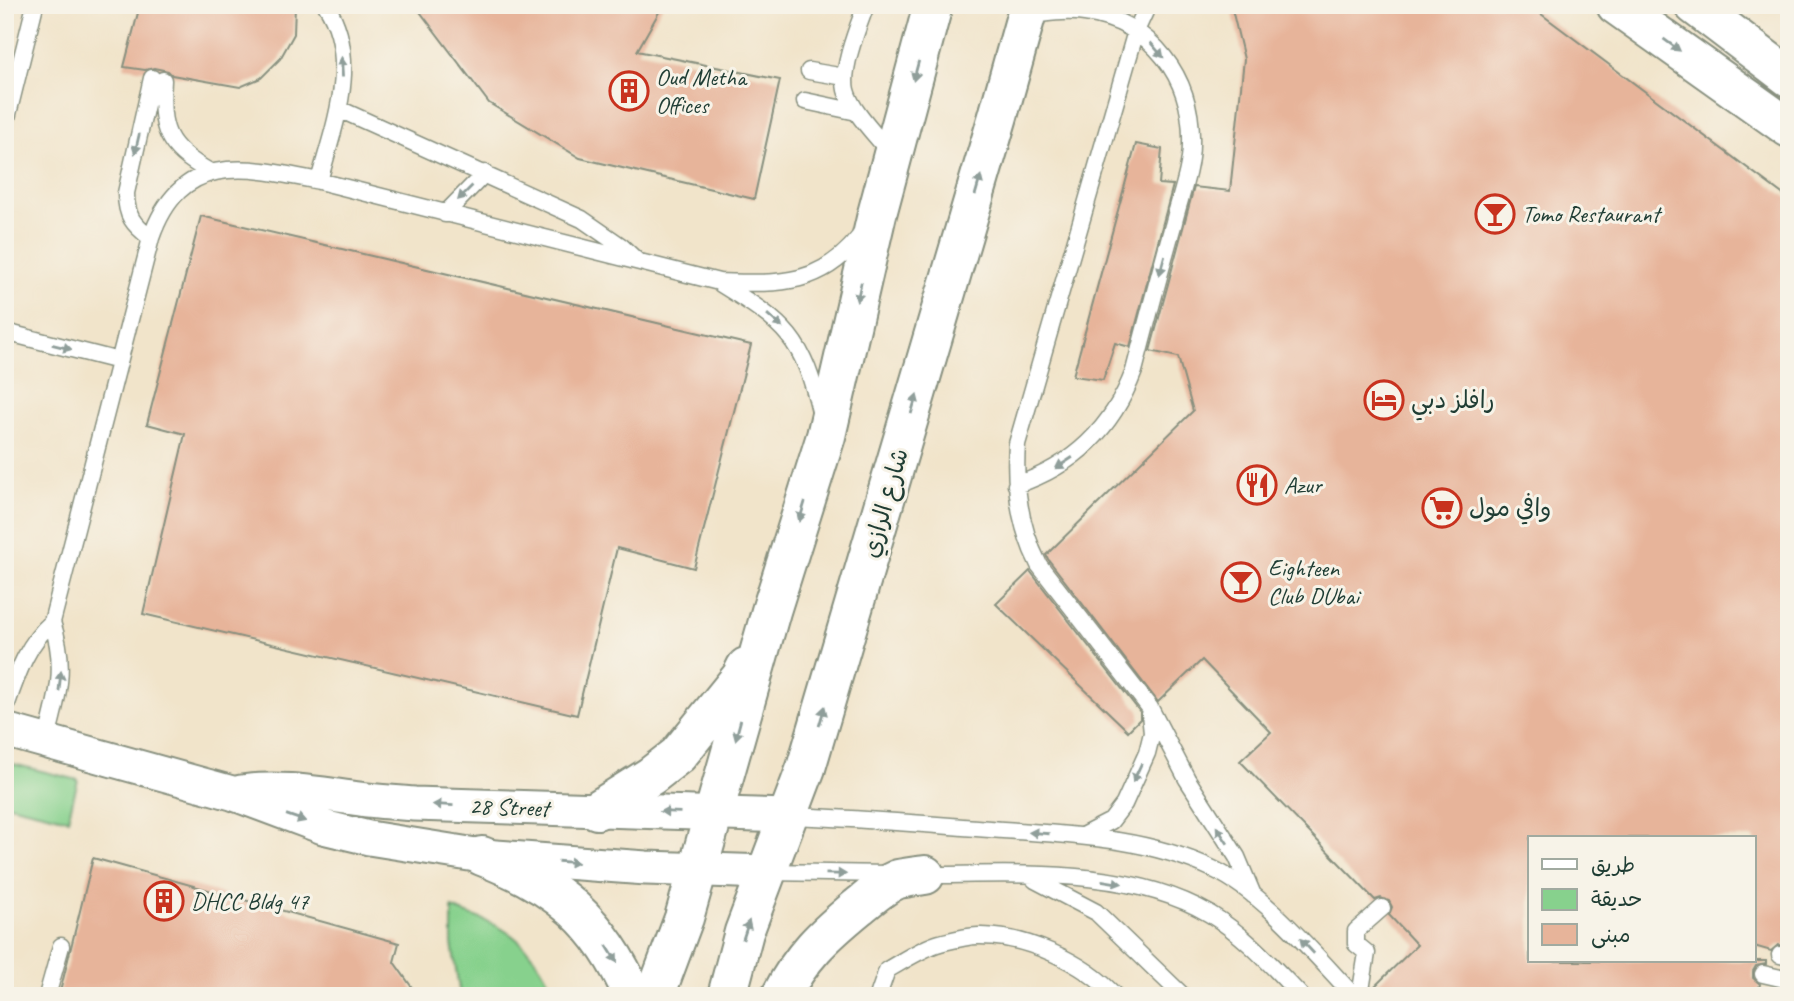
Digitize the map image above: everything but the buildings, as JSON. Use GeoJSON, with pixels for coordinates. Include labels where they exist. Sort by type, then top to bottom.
{"type":"FeatureCollection","features":[{"type":"Feature","properties":{"kind":"main road"},"geometry":{"type":"LineString","coordinates":[[655,996],[684,918],[771,611],[826,436],[877,214],[933,5]]}},
{"type":"Feature","properties":{"kind":"main road"},"geometry":{"type":"LineString","coordinates":[[1616,5],[1788,128]]}},
{"type":"Feature","properties":{"kind":"main road"},"geometry":{"type":"LineString","coordinates":[[1694,5],[1789,77]]}},
{"type":"Feature","properties":{"kind":"main road","name":"شارع الرازي"},"geometry":{"type":"LineString","coordinates":[[727,996],[744,932],[810,755],[1046,10]]}},
{"type":"Feature","properties":{"kind":"main road"},"geometry":{"type":"LineString","coordinates":[[597,810],[652,776],[690,744],[741,677],[771,611]]}},
{"type":"Feature","properties":{"kind":"main road"},"geometry":{"type":"LineString","coordinates":[[482,856],[520,870],[554,891],[584,917],[609,949],[633,996]]}},
{"type":"Feature","properties":{"kind":"main road"},"geometry":{"type":"LineString","coordinates":[[781,996],[795,969],[811,948],[835,926],[880,889],[899,879],[925,875]]}},
{"type":"Feature","properties":{"kind":"street","name":"28 Street"},"geometry":{"type":"LineString","coordinates":[[5,730],[232,793],[323,827],[416,847],[482,856],[768,872]]}},
{"type":"Feature","properties":{"kind":"street","name":"28 Street"},"geometry":{"type":"LineString","coordinates":[[232,793],[279,789],[414,804],[788,816]]}},
{"type":"Feature","properties":{"kind":"lane"},"geometry":{"type":"LineString","coordinates":[[5,126],[35,5]]}},
{"type":"Feature","properties":{"kind":"lane"},"geometry":{"type":"LineString","coordinates":[[319,181],[343,85],[339,37],[326,5]]}},
{"type":"Feature","properties":{"kind":"lane"},"geometry":{"type":"LineString","coordinates":[[866,5],[858,13],[845,77],[846,89],[857,112],[893,158]]}},
{"type":"Feature","properties":{"kind":"lane"},"geometry":{"type":"LineString","coordinates":[[1149,5],[1136,31],[1017,444],[1016,485],[1023,525],[1029,545],[1040,565],[1150,708],[1187,779],[1237,857],[1253,895]]}},
{"type":"Feature","properties":{"kind":"lane"},"geometry":{"type":"LineString","coordinates":[[1016,485],[1057,468],[1078,453],[1097,436],[1125,395],[1134,371],[1181,194],[1191,145],[1189,110],[1177,76],[1157,46],[1136,31],[1109,18],[1084,12],[1046,10]]}},
{"type":"Feature","properties":{"kind":"lane"},"geometry":{"type":"LineString","coordinates":[[809,71],[845,77]]}},
{"type":"Feature","properties":{"kind":"lane"},"geometry":{"type":"LineString","coordinates":[[151,238],[133,223],[127,214],[126,193],[157,79],[163,124],[170,139],[192,162],[210,172]]}},
{"type":"Feature","properties":{"kind":"lane"},"geometry":{"type":"LineString","coordinates":[[805,101],[857,112]]}},
{"type":"Feature","properties":{"kind":"lane"},"geometry":{"type":"LineString","coordinates":[[338,109],[582,219],[621,246],[638,262]]}},
{"type":"Feature","properties":{"kind":"lane"},"geometry":{"type":"LineString","coordinates":[[46,741],[61,674],[59,647],[52,621],[118,361],[158,216],[172,197],[189,182],[210,172],[239,169],[319,181],[719,282],[768,284],[791,282],[813,275],[833,264],[850,248],[877,214]]}},
{"type":"Feature","properties":{"kind":"lane"},"geometry":{"type":"LineString","coordinates":[[444,214],[485,173]]}},
{"type":"Feature","properties":{"kind":"lane"},"geometry":{"type":"LineString","coordinates":[[719,282],[762,310],[785,330],[803,354],[826,436]]}},
{"type":"Feature","properties":{"kind":"lane"},"geometry":{"type":"LineString","coordinates":[[5,332],[118,361]]}},
{"type":"Feature","properties":{"kind":"lane"},"geometry":{"type":"LineString","coordinates":[[5,709],[26,653],[52,621]]}},
{"type":"Feature","properties":{"kind":"lane"},"geometry":{"type":"LineString","coordinates":[[1082,836],[1111,821],[1124,804],[1147,753],[1152,733],[1150,708]]}},
{"type":"Feature","properties":{"kind":"lane"},"geometry":{"type":"LineString","coordinates":[[788,816],[1082,836],[1154,847],[1214,869],[1253,895],[1290,929],[1354,996]]}},
{"type":"Feature","properties":{"kind":"lane"},"geometry":{"type":"LineString","coordinates":[[768,872],[1024,874],[1107,880],[1162,891],[1211,915],[1250,944],[1301,996]]}},
{"type":"Feature","properties":{"kind":"lane"},"geometry":{"type":"LineString","coordinates":[[1024,874],[1096,912],[1183,996]]}},
{"type":"Feature","properties":{"kind":"lane"},"geometry":{"type":"LineString","coordinates":[[1360,996],[1367,953],[1356,944],[1356,931],[1382,908]]}},
{"type":"Feature","properties":{"kind":"lane"},"geometry":{"type":"LineString","coordinates":[[877,996],[887,970],[937,944],[978,936],[1015,941],[1058,954],[1102,982],[1115,996]]}},
{"type":"Feature","properties":{"kind":"lane"},"geometry":{"type":"LineString","coordinates":[[47,996],[61,946]]}},
{"type":"Feature","properties":{"kind":"lane"},"geometry":{"type":"LineString","coordinates":[[1763,974],[1789,980]]}},
{"type":"Feature","properties":{"kind":"green space"},"geometry":{"type":"Polygon","coordinates":[[[5,762],[78,780],[68,819],[5,804],[5,762]]]}},
{"type":"Feature","properties":{"kind":"green space"},"geometry":{"type":"Polygon","coordinates":[[[452,908],[485,920],[513,936],[541,967],[555,996],[460,996],[452,943],[452,908]]]}},
{"type":"Feature","properties":{"kind":"place","name":"Oud Metha Offices"},"geometry":{"type":"Point","coordinates":[629,91]}},
{"type":"Feature","properties":{"kind":"place","name":"Tomo Restaurant"},"geometry":{"type":"Point","coordinates":[1495,214]}},
{"type":"Feature","properties":{"kind":"place","name":"رافلز دبي"},"geometry":{"type":"Point","coordinates":[1384,400]}},
{"type":"Feature","properties":{"kind":"place","name":"Azur"},"geometry":{"type":"Point","coordinates":[1257,485]}},
{"type":"Feature","properties":{"kind":"place","name":"وافي مول"},"geometry":{"type":"Point","coordinates":[1442,508]}},
{"type":"Feature","properties":{"kind":"place","name":"Eighteen Club DUbai"},"geometry":{"type":"Point","coordinates":[1241,582]}},
{"type":"Feature","properties":{"kind":"place","name":"DHCC Bldg 47"},"geometry":{"type":"Point","coordinates":[164,901]}}]}
